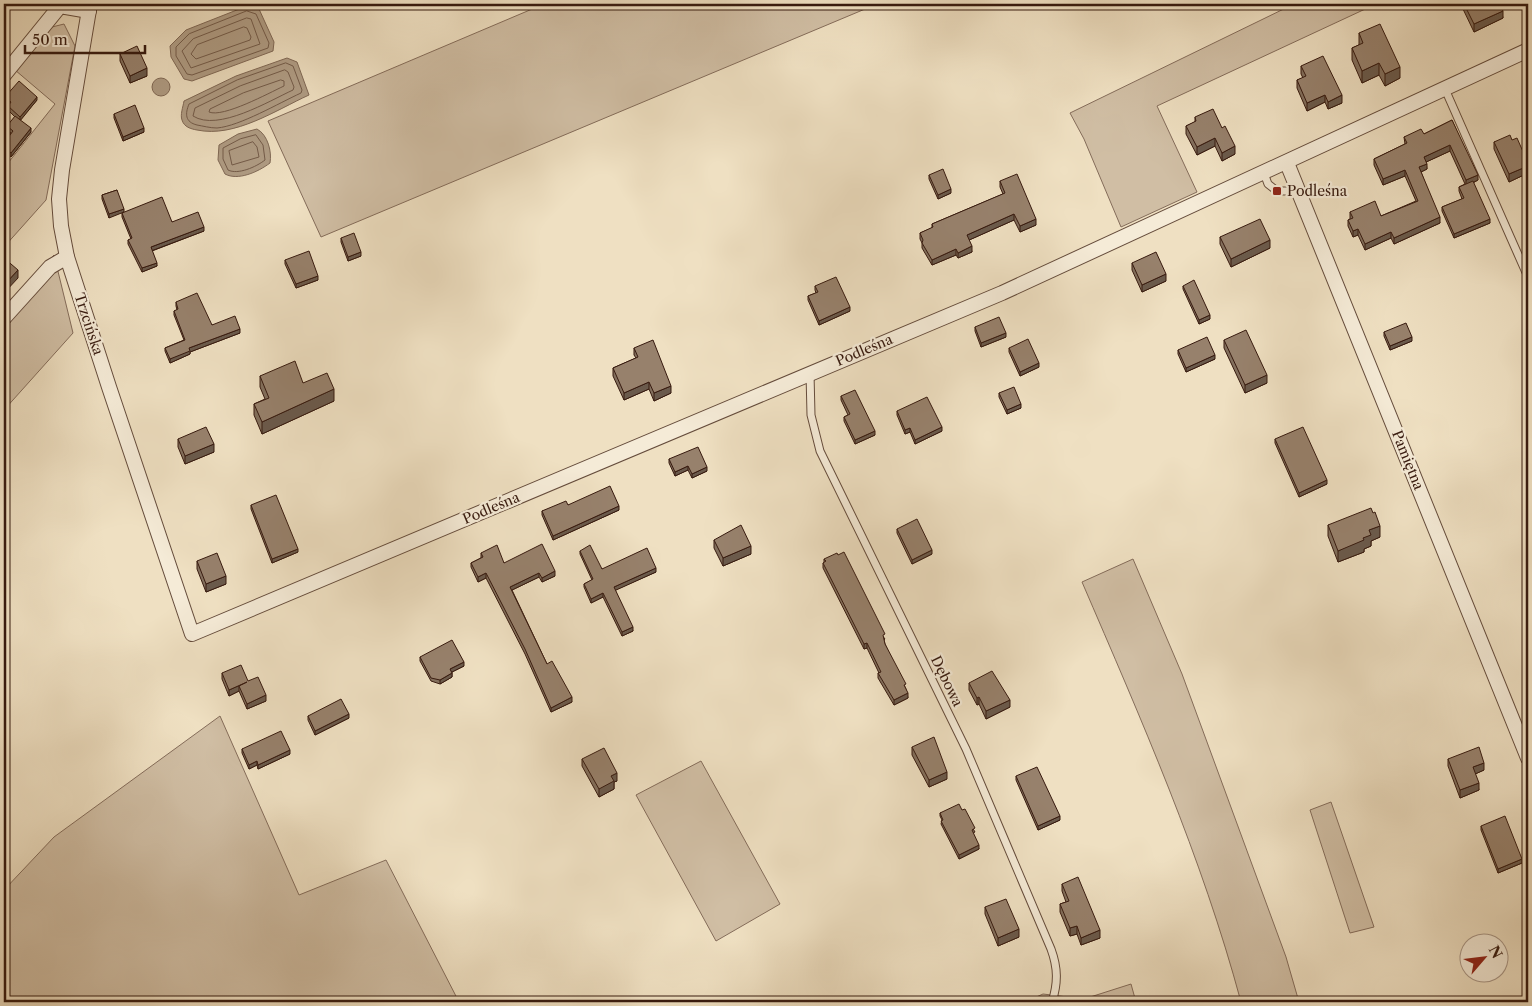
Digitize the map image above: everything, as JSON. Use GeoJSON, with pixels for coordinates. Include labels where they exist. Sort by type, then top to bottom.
{"type":"FeatureCollection","features":[{"type":"Feature","properties":{"kind":"street"},"geometry":{"type":"LineString","coordinates":[[4,75],[59,5],[90,7]]}},
{"type":"Feature","properties":{"kind":"street","name":"Trzcińska"},"geometry":{"type":"LineString","coordinates":[[90,7],[59,199],[68,257],[192,634]]}},
{"type":"Feature","properties":{"kind":"street","name":"Podleśna"},"geometry":{"type":"LineString","coordinates":[[192,634],[1002,293],[1264,174],[1528,50]]}},
{"type":"Feature","properties":{"kind":"street","name":"Pamiętna"},"geometry":{"type":"LineString","coordinates":[[1287,163],[1528,758]]}},
{"type":"Feature","properties":{"kind":"street"},"geometry":{"type":"LineString","coordinates":[[4,318],[50,267],[68,257]]}},
{"type":"Feature","properties":{"kind":"lane"},"geometry":{"type":"LineString","coordinates":[[1445,88],[1528,277]]}},
{"type":"Feature","properties":{"kind":"lane"},"geometry":{"type":"LineString","coordinates":[[1264,174],[1268,184],[1277,191],[1287,192],[1298,187]]}},
{"type":"Feature","properties":{"kind":"lane","name":"Dębowa"},"geometry":{"type":"LineString","coordinates":[[810,373],[811,415],[820,451],[966,749],[1051,949],[1056,965],[1057,982],[1052,1002]]}},
{"type":"Feature","properties":{"kind":"shaded area"},"geometry":{"type":"Polygon","coordinates":[[[544,4],[877,4],[321,237],[268,121],[544,4]]]}},
{"type":"Feature","properties":{"kind":"shaded area"},"geometry":{"type":"Polygon","coordinates":[[[1294,4],[1376,4],[1157,106],[1197,192],[1121,227],[1084,139],[1070,113],[1294,4]]]}},
{"type":"Feature","properties":{"kind":"shaded area"},"geometry":{"type":"Polygon","coordinates":[[[64,24],[75,46],[46,200],[4,247],[4,168],[55,104],[15,70],[48,28],[64,24]]]}},
{"type":"Feature","properties":{"kind":"shaded area"},"geometry":{"type":"Polygon","coordinates":[[[54,255],[73,333],[4,410],[4,309],[54,255]]]}},
{"type":"Feature","properties":{"kind":"shaded area"},"geometry":{"type":"Polygon","coordinates":[[[1133,559],[1182,674],[1286,957],[1299,1002],[1241,1002],[1208,894],[1169,789],[1082,582],[1133,559]]]}},
{"type":"Feature","properties":{"kind":"shaded area"},"geometry":{"type":"Polygon","coordinates":[[[220,716],[299,895],[386,860],[459,1002],[4,1002],[4,890],[54,837],[220,716]]]}},
{"type":"Feature","properties":{"kind":"shaded area"},"geometry":{"type":"Polygon","coordinates":[[[701,761],[780,904],[716,941],[636,795],[701,761]]]}},
{"type":"Feature","properties":{"kind":"shaded area"},"geometry":{"type":"Polygon","coordinates":[[[1331,802],[1374,927],[1350,933],[1310,810],[1331,802]]]}},
{"type":"Feature","properties":{"kind":"shaded area"},"geometry":{"type":"Polygon","coordinates":[[[1131,984],[1136,1002],[1025,1002],[1043,994],[1084,999],[1131,984]]]}},
{"type":"Feature","properties":{"kind":"water"},"geometry":{"type":"Polygon","coordinates":[[[247,6],[259,9],[274,42],[273,51],[192,81],[184,79],[171,57],[170,46],[186,30],[247,6]]]}},
{"type":"Feature","properties":{"kind":"water"},"geometry":{"type":"Polygon","coordinates":[[[287,58],[297,62],[309,95],[255,121],[226,130],[197,130],[184,124],[181,116],[184,101],[236,76],[287,58]]]}},
{"type":"Feature","properties":{"kind":"water"},"geometry":{"type":"Polygon","coordinates":[[[157,78],[165,78],[170,83],[168,94],[157,96],[152,91],[152,83],[157,78]]]}},
{"type":"Feature","properties":{"kind":"water"},"geometry":{"type":"Polygon","coordinates":[[[257,129],[264,135],[268,144],[270,163],[260,170],[242,176],[225,174],[218,160],[219,145],[238,134],[257,129]]]}},
{"type":"Feature","properties":{"kind":"building"},"geometry":{"type":"Polygon","coordinates":[[[1464,4],[1500,4],[1503,11],[1474,24],[1464,4]]]}},
{"type":"Feature","properties":{"kind":"building"},"geometry":{"type":"Polygon","coordinates":[[[1380,24],[1400,67],[1385,74],[1379,63],[1362,71],[1352,48],[1363,43],[1359,33],[1380,24]]]}},
{"type":"Feature","properties":{"kind":"building"},"geometry":{"type":"Polygon","coordinates":[[[137,46],[147,68],[130,76],[120,54],[137,46]]]}},
{"type":"Feature","properties":{"kind":"building"},"geometry":{"type":"Polygon","coordinates":[[[1323,56],[1342,95],[1328,102],[1325,95],[1307,103],[1297,80],[1306,76],[1301,66],[1323,56]]]}},
{"type":"Feature","properties":{"kind":"building"},"geometry":{"type":"Polygon","coordinates":[[[19,81],[37,97],[20,117],[8,106],[11,102],[5,97],[19,81]]]}},
{"type":"Feature","properties":{"kind":"building"},"geometry":{"type":"Polygon","coordinates":[[[135,105],[144,128],[123,137],[114,114],[135,105]]]}},
{"type":"Feature","properties":{"kind":"building"},"geometry":{"type":"Polygon","coordinates":[[[1213,109],[1222,128],[1225,126],[1235,146],[1222,153],[1215,138],[1197,147],[1186,126],[1196,121],[1195,117],[1213,109]]]}},
{"type":"Feature","properties":{"kind":"building"},"geometry":{"type":"Polygon","coordinates":[[[15,116],[31,128],[11,153],[4,147],[4,143],[13,131],[7,126],[15,116]]]}},
{"type":"Feature","properties":{"kind":"building"},"geometry":{"type":"Polygon","coordinates":[[[1452,120],[1478,175],[1466,180],[1450,145],[1424,157],[1427,164],[1419,167],[1440,217],[1394,238],[1391,232],[1365,244],[1358,229],[1353,231],[1348,220],[1353,218],[1350,212],[1375,201],[1381,216],[1418,201],[1405,170],[1383,179],[1374,159],[1407,143],[1404,137],[1421,129],[1424,134],[1452,120]]]}},
{"type":"Feature","properties":{"kind":"building"},"geometry":{"type":"Polygon","coordinates":[[[1510,135],[1512,140],[1517,138],[1528,166],[1509,174],[1494,142],[1510,135]]]}},
{"type":"Feature","properties":{"kind":"building"},"geometry":{"type":"Polygon","coordinates":[[[943,169],[951,189],[938,195],[929,175],[943,169]]]}},
{"type":"Feature","properties":{"kind":"building"},"geometry":{"type":"Polygon","coordinates":[[[1017,174],[1036,219],[1020,226],[1014,214],[967,235],[972,246],[958,253],[956,249],[932,260],[922,243],[923,240],[920,233],[933,227],[932,224],[1005,193],[1000,181],[1017,174]]]}},
{"type":"Feature","properties":{"kind":"building"},"geometry":{"type":"Polygon","coordinates":[[[1473,181],[1490,219],[1454,234],[1442,207],[1464,198],[1459,187],[1473,181]]]}},
{"type":"Feature","properties":{"kind":"building"},"geometry":{"type":"Polygon","coordinates":[[[117,190],[124,209],[109,214],[102,195],[117,190]]]}},
{"type":"Feature","properties":{"kind":"building"},"geometry":{"type":"Polygon","coordinates":[[[162,197],[172,222],[198,212],[204,227],[151,247],[157,263],[142,268],[128,240],[132,238],[122,213],[162,197]]]}},
{"type":"Feature","properties":{"kind":"building"},"geometry":{"type":"Polygon","coordinates":[[[1260,219],[1270,240],[1231,259],[1220,237],[1260,219]]]}},
{"type":"Feature","properties":{"kind":"building"},"geometry":{"type":"Polygon","coordinates":[[[354,233],[361,252],[348,257],[341,238],[354,233]]]}},
{"type":"Feature","properties":{"kind":"building"},"geometry":{"type":"Polygon","coordinates":[[[309,251],[318,276],[296,284],[285,260],[309,251]]]}},
{"type":"Feature","properties":{"kind":"building"},"geometry":{"type":"Polygon","coordinates":[[[1156,252],[1166,274],[1142,285],[1132,263],[1156,252]]]}},
{"type":"Feature","properties":{"kind":"building"},"geometry":{"type":"Polygon","coordinates":[[[4,258],[18,270],[4,285],[4,258]]]}},
{"type":"Feature","properties":{"kind":"building"},"geometry":{"type":"Polygon","coordinates":[[[836,277],[850,307],[819,321],[808,296],[818,292],[815,286],[836,277]]]}},
{"type":"Feature","properties":{"kind":"building"},"geometry":{"type":"Polygon","coordinates":[[[1194,280],[1210,315],[1199,320],[1183,286],[1194,280]]]}},
{"type":"Feature","properties":{"kind":"building"},"geometry":{"type":"Polygon","coordinates":[[[197,293],[212,325],[235,316],[240,329],[189,348],[190,351],[170,359],[165,348],[185,340],[174,311],[178,309],[176,302],[197,293]]]}},
{"type":"Feature","properties":{"kind":"building"},"geometry":{"type":"Polygon","coordinates":[[[999,317],[1006,333],[981,343],[975,327],[999,317]]]}},
{"type":"Feature","properties":{"kind":"building"},"geometry":{"type":"Polygon","coordinates":[[[1406,323],[1412,337],[1390,346],[1384,332],[1406,323]]]}},
{"type":"Feature","properties":{"kind":"building"},"geometry":{"type":"Polygon","coordinates":[[[1246,330],[1267,375],[1245,385],[1224,340],[1246,330]]]}},
{"type":"Feature","properties":{"kind":"building"},"geometry":{"type":"Polygon","coordinates":[[[1207,337],[1215,355],[1186,368],[1178,350],[1207,337]]]}},
{"type":"Feature","properties":{"kind":"building"},"geometry":{"type":"Polygon","coordinates":[[[1028,339],[1039,363],[1020,372],[1009,348],[1028,339]]]}},
{"type":"Feature","properties":{"kind":"building"},"geometry":{"type":"Polygon","coordinates":[[[653,340],[671,386],[654,393],[649,382],[624,393],[613,368],[638,357],[634,348],[653,340]]]}},
{"type":"Feature","properties":{"kind":"building"},"geometry":{"type":"Polygon","coordinates":[[[295,361],[303,383],[327,373],[334,389],[262,422],[254,404],[269,398],[260,376],[295,361]]]}},
{"type":"Feature","properties":{"kind":"building"},"geometry":{"type":"Polygon","coordinates":[[[1014,387],[1021,404],[1007,410],[999,393],[1014,387]]]}},
{"type":"Feature","properties":{"kind":"building"},"geometry":{"type":"Polygon","coordinates":[[[855,390],[875,431],[855,440],[844,417],[850,414],[841,396],[855,390]]]}},
{"type":"Feature","properties":{"kind":"building"},"geometry":{"type":"Polygon","coordinates":[[[927,397],[942,427],[915,440],[910,428],[905,430],[897,411],[927,397]]]}},
{"type":"Feature","properties":{"kind":"building"},"geometry":{"type":"Polygon","coordinates":[[[206,427],[214,444],[185,456],[178,439],[206,427]]]}},
{"type":"Feature","properties":{"kind":"building"},"geometry":{"type":"Polygon","coordinates":[[[1303,427],[1327,480],[1299,493],[1275,439],[1303,427]]]}},
{"type":"Feature","properties":{"kind":"building"},"geometry":{"type":"Polygon","coordinates":[[[698,447],[707,467],[692,474],[688,466],[675,472],[669,459],[698,447]]]}},
{"type":"Feature","properties":{"kind":"building"},"geometry":{"type":"Polygon","coordinates":[[[610,486],[619,506],[553,536],[542,511],[566,501],[568,505],[610,486]]]}},
{"type":"Feature","properties":{"kind":"building"},"geometry":{"type":"Polygon","coordinates":[[[276,495],[298,549],[272,559],[251,505],[276,495]]]}},
{"type":"Feature","properties":{"kind":"building"},"geometry":{"type":"Polygon","coordinates":[[[1371,508],[1373,513],[1375,512],[1380,526],[1369,530],[1371,535],[1363,538],[1364,540],[1338,551],[1328,525],[1371,508]]]}},
{"type":"Feature","properties":{"kind":"building"},"geometry":{"type":"Polygon","coordinates":[[[917,519],[932,550],[912,560],[897,529],[917,519]]]}},
{"type":"Feature","properties":{"kind":"building"},"geometry":{"type":"Polygon","coordinates":[[[741,525],[751,546],[723,558],[714,540],[741,525]]]}},
{"type":"Feature","properties":{"kind":"building"},"geometry":{"type":"Polygon","coordinates":[[[542,544],[555,571],[542,578],[539,573],[510,587],[547,664],[552,661],[572,697],[551,708],[525,649],[486,573],[478,577],[471,563],[483,557],[481,553],[497,545],[504,563],[542,544]]]}},
{"type":"Feature","properties":{"kind":"building"},"geometry":{"type":"Polygon","coordinates":[[[590,545],[602,569],[647,548],[656,568],[614,587],[633,627],[622,632],[603,593],[591,599],[584,584],[593,579],[580,551],[590,545]]]}},
{"type":"Feature","properties":{"kind":"building"},"geometry":{"type":"Polygon","coordinates":[[[844,552],[885,634],[883,635],[885,644],[906,684],[904,685],[908,693],[894,700],[878,673],[881,672],[867,643],[864,644],[823,563],[826,561],[824,559],[844,552]]]}},
{"type":"Feature","properties":{"kind":"building"},"geometry":{"type":"Polygon","coordinates":[[[217,553],[226,576],[206,584],[197,561],[217,553]]]}},
{"type":"Feature","properties":{"kind":"building"},"geometry":{"type":"Polygon","coordinates":[[[452,640],[464,662],[450,669],[452,673],[440,680],[431,678],[420,657],[452,640]]]}},
{"type":"Feature","properties":{"kind":"building"},"geometry":{"type":"Polygon","coordinates":[[[241,665],[248,681],[258,677],[266,695],[247,704],[239,686],[247,682],[229,690],[222,673],[241,665]]]}},
{"type":"Feature","properties":{"kind":"building"},"geometry":{"type":"Polygon","coordinates":[[[992,671],[1010,700],[986,711],[969,683],[992,671]]]}},
{"type":"Feature","properties":{"kind":"building"},"geometry":{"type":"Polygon","coordinates":[[[341,699],[349,714],[315,731],[308,716],[341,699]]]}},
{"type":"Feature","properties":{"kind":"building"},"geometry":{"type":"Polygon","coordinates":[[[281,731],[290,750],[258,765],[257,761],[249,765],[242,749],[281,731]]]}},
{"type":"Feature","properties":{"kind":"building"},"geometry":{"type":"Polygon","coordinates":[[[934,737],[947,772],[929,780],[912,747],[934,737]]]}},
{"type":"Feature","properties":{"kind":"building"},"geometry":{"type":"Polygon","coordinates":[[[1479,747],[1484,763],[1473,767],[1479,783],[1460,790],[1448,759],[1479,747]]]}},
{"type":"Feature","properties":{"kind":"building"},"geometry":{"type":"Polygon","coordinates":[[[604,748],[617,773],[611,776],[614,781],[599,789],[582,759],[604,748]]]}},
{"type":"Feature","properties":{"kind":"building"},"geometry":{"type":"Polygon","coordinates":[[[1037,767],[1060,816],[1038,826],[1016,776],[1037,767]]]}},
{"type":"Feature","properties":{"kind":"building"},"geometry":{"type":"Polygon","coordinates":[[[959,804],[962,810],[965,809],[975,828],[972,830],[979,845],[959,855],[941,821],[943,820],[940,813],[959,804]]]}},
{"type":"Feature","properties":{"kind":"building"},"geometry":{"type":"Polygon","coordinates":[[[1505,816],[1522,859],[1498,869],[1481,826],[1505,816]]]}},
{"type":"Feature","properties":{"kind":"building"},"geometry":{"type":"Polygon","coordinates":[[[1078,877],[1100,930],[1081,938],[1077,926],[1070,928],[1060,904],[1069,901],[1062,884],[1078,877]]]}},
{"type":"Feature","properties":{"kind":"building"},"geometry":{"type":"Polygon","coordinates":[[[1006,899],[1019,929],[998,938],[985,907],[1006,899]]]}},
{"type":"Feature","properties":{"kind":"place","name":"Podleśna"},"geometry":{"type":"Point","coordinates":[1277,191]}}]}
